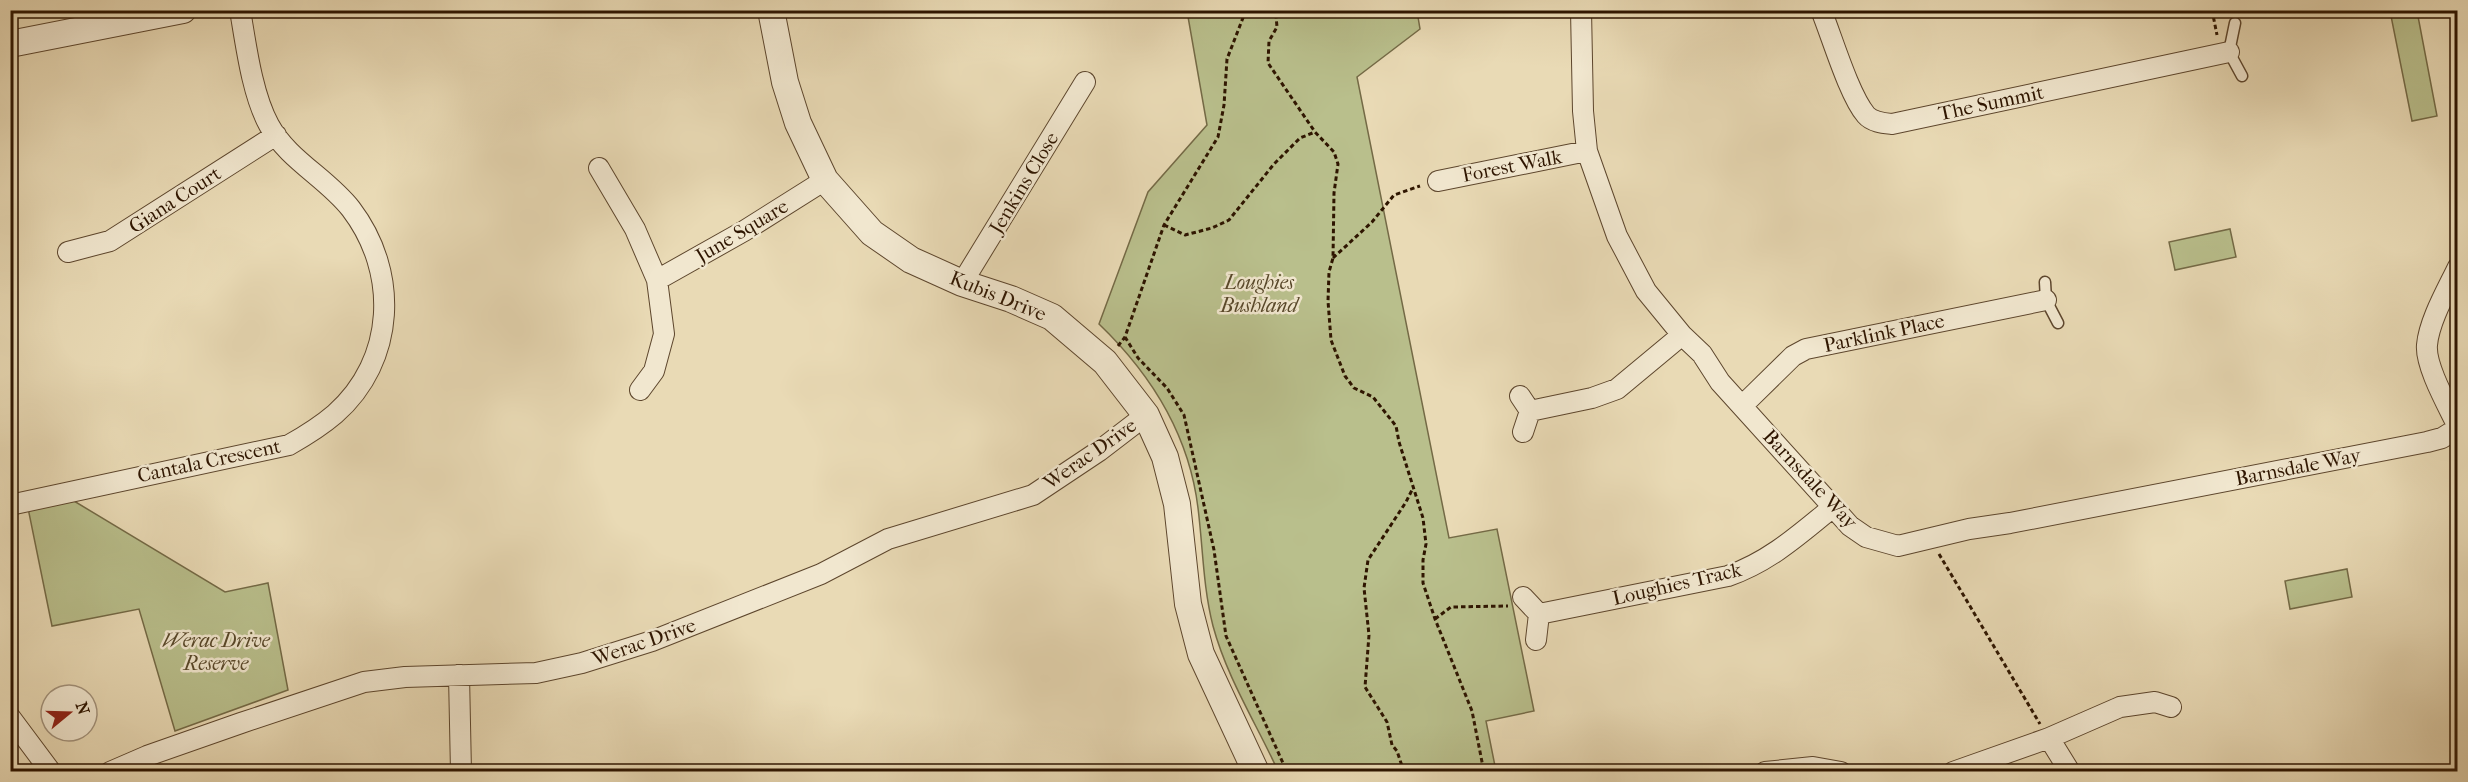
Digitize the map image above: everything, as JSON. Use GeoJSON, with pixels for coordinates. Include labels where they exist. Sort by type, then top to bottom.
{"type":"FeatureCollection","features":[{"type":"Feature","properties":{"kind":"street"},"geometry":{"type":"LineString","coordinates":[[10,44],[183,10]]}},
{"type":"Feature","properties":{"kind":"street","name":"Cantala Crescent"},"geometry":{"type":"LineString","coordinates":[[10,505],[290,445],[336,413],[355,392],[370,366],[380,341],[384,315],[383,282],[376,253],[365,229],[349,207],[276,135],[269,125],[260,101],[240,10]]}},
{"type":"Feature","properties":{"kind":"street","name":"Kubis Drive"},"geometry":{"type":"LineString","coordinates":[[771,10],[785,82],[798,123],[825,180],[872,233],[911,260],[962,283],[1011,299],[1052,317],[1105,362],[1146,415],[1165,457],[1177,504],[1188,604],[1201,654],[1256,771]]}},
{"type":"Feature","properties":{"kind":"street","name":"Barnsdale Way"},"geometry":{"type":"LineString","coordinates":[[1581,10],[1583,111],[1587,151],[1617,236],[1646,291],[1682,335],[1702,354],[1720,382],[1850,526],[1866,537],[1898,546],[1969,529],[2427,442],[2442,438],[2457,427]]}},
{"type":"Feature","properties":{"kind":"street","name":"The Summit"},"geometry":{"type":"LineString","coordinates":[[1821,10],[1856,99],[1867,117],[1892,124],[2225,53]]}},
{"type":"Feature","properties":{"kind":"street","name":"Jenkins Close"},"geometry":{"type":"LineString","coordinates":[[962,283],[1085,82]]}},
{"type":"Feature","properties":{"kind":"street","name":"Giana Court"},"geometry":{"type":"LineString","coordinates":[[68,252],[110,241],[276,135]]}},
{"type":"Feature","properties":{"kind":"street","name":"Forest Walk"},"geometry":{"type":"LineString","coordinates":[[1433,182],[1587,151]]}},
{"type":"Feature","properties":{"kind":"street"},"geometry":{"type":"LineString","coordinates":[[599,168],[635,229],[657,280],[664,334],[654,371],[640,390]]}},
{"type":"Feature","properties":{"kind":"street","name":"June Square"},"geometry":{"type":"LineString","coordinates":[[657,280],[744,231],[825,180]]}},
{"type":"Feature","properties":{"kind":"street"},"geometry":{"type":"LineString","coordinates":[[2457,267],[2430,331],[2426,347],[2430,363],[2457,427]]}},
{"type":"Feature","properties":{"kind":"street","name":"Parklink Place"},"geometry":{"type":"LineString","coordinates":[[1742,406],[1793,356],[1806,350],[2046,291]]}},
{"type":"Feature","properties":{"kind":"street"},"geometry":{"type":"LineString","coordinates":[[1523,432],[1525,403],[1592,398],[1617,389],[1682,335]]}},
{"type":"Feature","properties":{"kind":"street","name":"Werac Drive"},"geometry":{"type":"LineString","coordinates":[[110,771],[178,745],[364,682],[405,677],[522,675],[561,668],[652,641],[821,574],[888,539],[1033,495],[1099,451],[1146,415]]}},
{"type":"Feature","properties":{"kind":"street","name":"Loughies Track"},"geometry":{"type":"LineString","coordinates":[[1539,614],[1728,576],[1749,569],[1768,558],[1833,507]]}},
{"type":"Feature","properties":{"kind":"street"},"geometry":{"type":"LineString","coordinates":[[1523,597],[1539,614],[1536,640]]}},
{"type":"Feature","properties":{"kind":"street"},"geometry":{"type":"LineString","coordinates":[[459,675],[460,771]]}},
{"type":"Feature","properties":{"kind":"street"},"geometry":{"type":"LineString","coordinates":[[1953,771],[2049,738],[2121,707],[2155,702],[2171,707]]}},
{"type":"Feature","properties":{"kind":"street"},"geometry":{"type":"LineString","coordinates":[[10,717],[51,771]]}},
{"type":"Feature","properties":{"kind":"street"},"geometry":{"type":"LineString","coordinates":[[2049,738],[2070,771]]}},
{"type":"Feature","properties":{"kind":"street"},"geometry":{"type":"LineString","coordinates":[[1765,771],[1813,767],[1841,771]]}},
{"type":"Feature","properties":{"kind":"lane"},"geometry":{"type":"LineString","coordinates":[[2235,23],[2225,53],[2242,76]]}},
{"type":"Feature","properties":{"kind":"lane","name":"Parklink Place"},"geometry":{"type":"LineString","coordinates":[[2046,291],[2058,324]]}},
{"type":"Feature","properties":{"kind":"path"},"geometry":{"type":"LineString","coordinates":[[1246,10],[1227,59],[1224,105],[1218,136],[1164,225],[1125,337],[1138,358],[1167,388],[1184,416],[1214,550],[1226,636],[1287,771]]}},
{"type":"Feature","properties":{"kind":"path"},"geometry":{"type":"LineString","coordinates":[[1260,10],[1276,16],[1277,27],[1269,41],[1268,63],[1315,132],[1334,152],[1338,164],[1334,193],[1333,258],[1329,272],[1328,301],[1331,340],[1345,376],[1354,388],[1373,397],[1396,426],[1423,518],[1426,544],[1423,583],[1472,711],[1484,771]]}},
{"type":"Feature","properties":{"kind":"path"},"geometry":{"type":"LineString","coordinates":[[2212,10],[2225,53]]}},
{"type":"Feature","properties":{"kind":"path"},"geometry":{"type":"LineString","coordinates":[[1164,225],[1185,235],[1212,228],[1229,219],[1274,164],[1300,138],[1315,132]]}},
{"type":"Feature","properties":{"kind":"path"},"geometry":{"type":"LineString","coordinates":[[1333,258],[1372,222],[1394,195],[1433,182]]}},
{"type":"Feature","properties":{"kind":"path"},"geometry":{"type":"LineString","coordinates":[[1404,771],[1397,751],[1392,745],[1387,722],[1365,687],[1370,635],[1364,588],[1368,560],[1406,502],[1413,486]]}},
{"type":"Feature","properties":{"kind":"path"},"geometry":{"type":"LineString","coordinates":[[1930,539],[2049,738]]}},
{"type":"Feature","properties":{"kind":"path"},"geometry":{"type":"LineString","coordinates":[[1435,619],[1451,607],[1496,605],[1525,608],[1539,614]]}},
{"type":"Feature","properties":{"kind":"green space","name":"Loughies Bushland"},"geometry":{"type":"Polygon","coordinates":[[[1187,11],[1417,11],[1420,29],[1357,77],[1449,538],[1497,529],[1534,711],[1486,721],[1496,771],[1278,771],[1226,664],[1210,611],[1198,508],[1186,455],[1165,407],[1151,385],[1136,364],[1099,324],[1148,192],[1207,125],[1187,11]]]}},
{"type":"Feature","properties":{"kind":"green space"},"geometry":{"type":"Polygon","coordinates":[[[2390,11],[2417,11],[2437,116],[2412,121],[2390,11]]]}},
{"type":"Feature","properties":{"kind":"green space"},"geometry":{"type":"Polygon","coordinates":[[[2230,229],[2236,257],[2175,270],[2169,242],[2230,229]]]}},
{"type":"Feature","properties":{"kind":"green space","name":"Werac Drive Reserve"},"geometry":{"type":"Polygon","coordinates":[[[69,498],[225,592],[268,583],[288,690],[175,731],[139,609],[52,626],[28,508],[69,498]]]}},
{"type":"Feature","properties":{"kind":"green space"},"geometry":{"type":"Polygon","coordinates":[[[2347,569],[2352,597],[2290,609],[2285,581],[2347,569]]]}}]}
